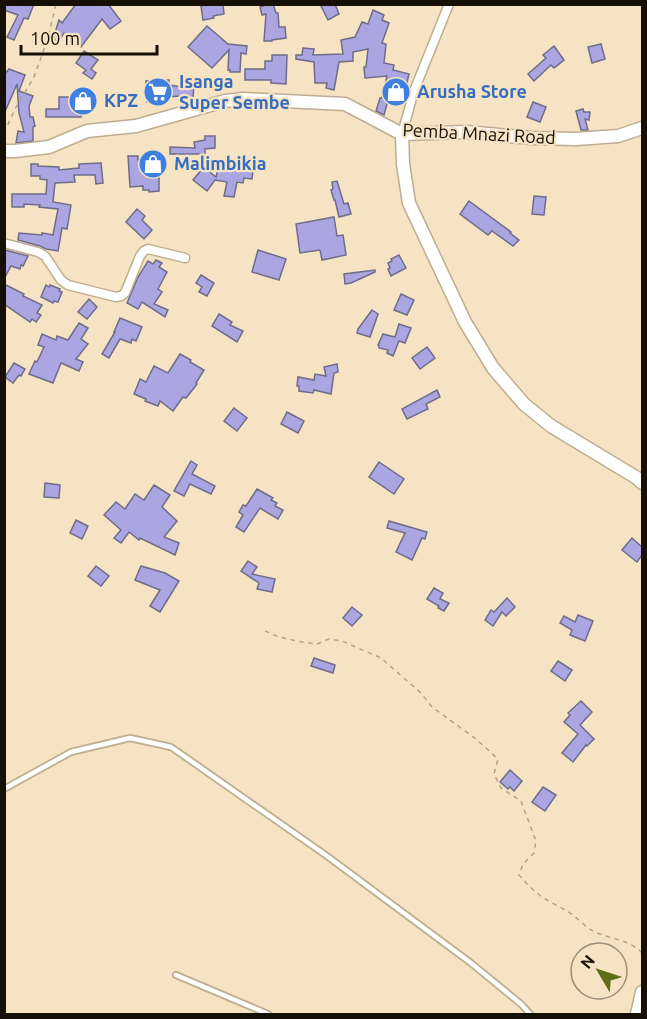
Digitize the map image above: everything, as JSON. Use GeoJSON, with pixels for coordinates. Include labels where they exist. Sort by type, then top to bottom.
{"type":"FeatureCollection","features":[{"type":"Feature","properties":{"kind":"main road","name":"Pemba Mnazi Road"},"geometry":{"type":"LineString","coordinates":[[4,151],[49,147],[87,131],[136,126],[225,101],[243,99],[345,104],[402,134],[466,132],[576,140],[618,136],[642,128]]}},
{"type":"Feature","properties":{"kind":"main road"},"geometry":{"type":"LineString","coordinates":[[402,134],[403,164],[409,203],[465,322],[493,368],[524,404],[551,426],[642,483]]}},
{"type":"Feature","properties":{"kind":"main road"},"geometry":{"type":"LineString","coordinates":[[638,1014],[642,992]]}},
{"type":"Feature","properties":{"kind":"street"},"geometry":{"type":"LineString","coordinates":[[402,134],[414,91],[449,4]]}},
{"type":"Feature","properties":{"kind":"street"},"geometry":{"type":"LineString","coordinates":[[4,243],[45,256],[61,280],[68,285],[116,297],[125,293],[144,251],[148,249],[185,258]]}},
{"type":"Feature","properties":{"kind":"lane"},"geometry":{"type":"LineString","coordinates":[[4,789],[71,752],[130,738],[171,747],[327,856],[471,963],[530,1014]]}},
{"type":"Feature","properties":{"kind":"lane"},"geometry":{"type":"LineString","coordinates":[[176,975],[267,1014]]}},
{"type":"Feature","properties":{"kind":"path"},"geometry":{"type":"LineString","coordinates":[[4,133],[34,77],[48,38],[56,4]]}},
{"type":"Feature","properties":{"kind":"path"},"geometry":{"type":"LineString","coordinates":[[265,631],[279,637],[317,644],[328,639],[342,641],[381,658],[421,693],[432,707],[486,746],[498,759],[494,774],[501,788],[521,801],[536,841],[534,853],[523,864],[519,875],[533,890],[564,909],[592,931],[624,942],[639,949],[642,953]]}},
{"type":"Feature","properties":{"kind":"building"},"geometry":{"type":"Polygon","coordinates":[[[4,4],[34,4],[28,19],[24,18],[14,40],[7,37],[18,15],[4,10],[4,4]]]}},
{"type":"Feature","properties":{"kind":"building"},"geometry":{"type":"Polygon","coordinates":[[[76,4],[108,4],[121,21],[110,29],[102,19],[81,47],[64,33],[58,42],[53,39],[59,20],[62,23],[76,4]]]}},
{"type":"Feature","properties":{"kind":"building"},"geometry":{"type":"Polygon","coordinates":[[[223,4],[224,14],[203,20],[201,6],[223,4]]]}},
{"type":"Feature","properties":{"kind":"building"},"geometry":{"type":"Polygon","coordinates":[[[273,4],[278,13],[279,27],[285,27],[286,38],[264,41],[266,14],[262,15],[260,7],[273,4]]]}},
{"type":"Feature","properties":{"kind":"building"},"geometry":{"type":"Polygon","coordinates":[[[320,4],[335,4],[339,14],[328,20],[320,4]]]}},
{"type":"Feature","properties":{"kind":"building"},"geometry":{"type":"Polygon","coordinates":[[[373,10],[384,15],[382,20],[389,23],[382,43],[386,44],[384,63],[394,65],[393,70],[409,74],[403,100],[389,97],[384,115],[376,111],[380,98],[382,98],[387,76],[365,78],[364,67],[366,67],[368,49],[353,52],[353,61],[339,62],[334,90],[326,88],[327,83],[315,83],[314,62],[296,59],[296,55],[302,55],[303,48],[314,49],[313,55],[343,54],[341,40],[355,37],[362,22],[368,24],[373,10]]]}},
{"type":"Feature","properties":{"kind":"building"},"geometry":{"type":"Polygon","coordinates":[[[207,26],[228,44],[247,46],[246,54],[241,53],[240,72],[228,70],[229,50],[212,68],[188,47],[207,26]]]}},
{"type":"Feature","properties":{"kind":"building"},"geometry":{"type":"Polygon","coordinates":[[[601,44],[605,59],[592,63],[588,47],[601,44]]]}},
{"type":"Feature","properties":{"kind":"building"},"geometry":{"type":"Polygon","coordinates":[[[554,46],[564,60],[554,68],[551,65],[534,81],[528,74],[546,58],[543,55],[554,46]]]}},
{"type":"Feature","properties":{"kind":"building"},"geometry":{"type":"Polygon","coordinates":[[[84,51],[98,60],[91,69],[96,73],[92,79],[83,73],[86,70],[76,63],[84,51]]]}},
{"type":"Feature","properties":{"kind":"building"},"geometry":{"type":"Polygon","coordinates":[[[272,55],[287,55],[286,84],[271,83],[271,80],[245,80],[245,69],[265,69],[265,61],[272,61],[272,55]]]}},
{"type":"Feature","properties":{"kind":"building"},"geometry":{"type":"Polygon","coordinates":[[[9,69],[25,75],[19,91],[33,96],[29,106],[30,117],[33,117],[35,126],[33,127],[33,141],[16,143],[18,131],[24,132],[19,113],[17,84],[4,114],[4,75],[9,69]]]}},
{"type":"Feature","properties":{"kind":"building"},"geometry":{"type":"Polygon","coordinates":[[[169,80],[169,85],[182,87],[183,84],[194,84],[193,99],[182,99],[182,96],[165,97],[165,101],[147,102],[146,81],[169,80]]]}},
{"type":"Feature","properties":{"kind":"building"},"geometry":{"type":"Polygon","coordinates":[[[75,93],[92,95],[90,108],[82,107],[81,117],[46,117],[46,109],[59,109],[59,97],[75,97],[75,93]]]}},
{"type":"Feature","properties":{"kind":"building"},"geometry":{"type":"Polygon","coordinates":[[[533,102],[546,107],[540,122],[527,117],[533,102]]]}},
{"type":"Feature","properties":{"kind":"building"},"geometry":{"type":"Polygon","coordinates":[[[583,109],[584,112],[590,112],[589,120],[585,119],[588,130],[581,130],[576,111],[583,109]]]}},
{"type":"Feature","properties":{"kind":"building"},"geometry":{"type":"Polygon","coordinates":[[[205,136],[215,136],[215,148],[205,149],[205,154],[170,154],[170,147],[195,148],[194,142],[205,140],[205,136]]]}},
{"type":"Feature","properties":{"kind":"building"},"geometry":{"type":"Polygon","coordinates":[[[128,156],[138,156],[138,160],[157,159],[159,191],[149,192],[149,190],[143,190],[143,186],[130,187],[128,156]]]}},
{"type":"Feature","properties":{"kind":"building"},"geometry":{"type":"Polygon","coordinates":[[[184,160],[210,164],[210,168],[205,168],[216,177],[219,165],[253,170],[252,179],[244,178],[243,183],[237,182],[234,197],[224,196],[227,182],[215,180],[207,191],[193,180],[203,168],[184,169],[184,160]]]}},
{"type":"Feature","properties":{"kind":"building"},"geometry":{"type":"Polygon","coordinates":[[[101,163],[103,183],[96,184],[95,175],[74,175],[75,182],[55,183],[53,202],[71,205],[67,229],[62,228],[58,251],[18,240],[19,233],[53,235],[58,209],[24,204],[24,207],[12,207],[12,194],[46,194],[47,180],[40,179],[40,176],[31,176],[31,164],[59,167],[59,170],[79,168],[79,164],[101,163]]]}},
{"type":"Feature","properties":{"kind":"building"},"geometry":{"type":"Polygon","coordinates":[[[337,181],[344,204],[348,203],[351,214],[339,217],[331,190],[333,189],[332,182],[337,181]]]}},
{"type":"Feature","properties":{"kind":"building"},"geometry":{"type":"Polygon","coordinates":[[[534,196],[546,197],[544,215],[532,214],[534,196]]]}},
{"type":"Feature","properties":{"kind":"building"},"geometry":{"type":"Polygon","coordinates":[[[469,201],[519,240],[513,246],[492,231],[488,235],[460,214],[469,201]]]}},
{"type":"Feature","properties":{"kind":"building"},"geometry":{"type":"Polygon","coordinates":[[[137,209],[145,216],[142,220],[152,230],[144,239],[126,222],[137,209]]]}},
{"type":"Feature","properties":{"kind":"building"},"geometry":{"type":"Polygon","coordinates":[[[334,217],[337,236],[343,235],[346,255],[322,260],[320,250],[300,253],[296,224],[334,217]]]}},
{"type":"Feature","properties":{"kind":"building"},"geometry":{"type":"Polygon","coordinates":[[[5,250],[28,256],[20,269],[11,266],[4,279],[5,250]]]}},
{"type":"Feature","properties":{"kind":"building"},"geometry":{"type":"Polygon","coordinates":[[[258,250],[286,259],[279,280],[252,272],[258,250]]]}},
{"type":"Feature","properties":{"kind":"building"},"geometry":{"type":"Polygon","coordinates":[[[399,255],[406,268],[391,276],[388,263],[399,255]]]}},
{"type":"Feature","properties":{"kind":"building"},"geometry":{"type":"Polygon","coordinates":[[[156,260],[162,263],[159,267],[167,272],[158,289],[162,292],[154,304],[168,310],[165,317],[142,302],[138,309],[127,303],[148,261],[153,264],[156,260]]]}},
{"type":"Feature","properties":{"kind":"building"},"geometry":{"type":"Polygon","coordinates":[[[375,270],[375,272],[345,284],[344,274],[375,270]]]}},
{"type":"Feature","properties":{"kind":"building"},"geometry":{"type":"Polygon","coordinates":[[[201,275],[214,283],[207,296],[199,292],[202,287],[196,283],[201,275]]]}},
{"type":"Feature","properties":{"kind":"building"},"geometry":{"type":"Polygon","coordinates":[[[4,284],[42,305],[37,313],[41,315],[36,322],[32,319],[30,322],[4,304],[4,284]]]}},
{"type":"Feature","properties":{"kind":"building"},"geometry":{"type":"Polygon","coordinates":[[[46,285],[60,289],[59,291],[62,292],[58,302],[53,303],[41,297],[46,285]]]}},
{"type":"Feature","properties":{"kind":"building"},"geometry":{"type":"Polygon","coordinates":[[[401,294],[414,300],[407,315],[394,310],[401,294]]]}},
{"type":"Feature","properties":{"kind":"building"},"geometry":{"type":"Polygon","coordinates":[[[89,299],[97,307],[87,319],[78,312],[89,299]]]}},
{"type":"Feature","properties":{"kind":"building"},"geometry":{"type":"Polygon","coordinates":[[[372,310],[378,314],[370,337],[357,333],[358,329],[372,310]]]}},
{"type":"Feature","properties":{"kind":"building"},"geometry":{"type":"Polygon","coordinates":[[[219,314],[232,322],[230,325],[243,331],[237,342],[212,326],[219,314]]]}},
{"type":"Feature","properties":{"kind":"building"},"geometry":{"type":"Polygon","coordinates":[[[120,318],[142,327],[136,341],[132,339],[131,343],[120,339],[109,358],[102,354],[120,318]]]}},
{"type":"Feature","properties":{"kind":"building"},"geometry":{"type":"Polygon","coordinates":[[[79,323],[88,328],[81,339],[88,344],[76,359],[83,362],[79,371],[61,363],[53,383],[29,374],[44,347],[38,345],[42,334],[56,340],[57,336],[68,340],[79,323]]]}},
{"type":"Feature","properties":{"kind":"building"},"geometry":{"type":"Polygon","coordinates":[[[399,324],[411,328],[405,343],[399,341],[393,356],[387,353],[388,350],[379,348],[378,345],[383,334],[395,337],[399,324]]]}},
{"type":"Feature","properties":{"kind":"building"},"geometry":{"type":"Polygon","coordinates":[[[427,347],[435,358],[420,369],[412,358],[427,347]]]}},
{"type":"Feature","properties":{"kind":"building"},"geometry":{"type":"Polygon","coordinates":[[[180,354],[204,370],[197,384],[186,398],[183,397],[173,411],[160,401],[158,406],[134,394],[140,379],[146,382],[154,366],[168,373],[180,354]]]}},
{"type":"Feature","properties":{"kind":"building"},"geometry":{"type":"Polygon","coordinates":[[[14,363],[25,369],[13,383],[5,377],[14,363]]]}},
{"type":"Feature","properties":{"kind":"building"},"geometry":{"type":"Polygon","coordinates":[[[337,364],[338,372],[334,373],[331,394],[314,390],[313,393],[299,391],[298,377],[314,380],[315,374],[326,376],[324,367],[337,364]]]}},
{"type":"Feature","properties":{"kind":"building"},"geometry":{"type":"Polygon","coordinates":[[[437,390],[440,397],[426,404],[428,409],[407,419],[402,409],[437,390]]]}},
{"type":"Feature","properties":{"kind":"building"},"geometry":{"type":"Polygon","coordinates":[[[234,408],[247,418],[237,431],[224,421],[234,408]]]}},
{"type":"Feature","properties":{"kind":"building"},"geometry":{"type":"Polygon","coordinates":[[[287,412],[304,421],[298,433],[281,424],[287,412]]]}},
{"type":"Feature","properties":{"kind":"building"},"geometry":{"type":"Polygon","coordinates":[[[191,461],[197,465],[192,474],[215,486],[211,494],[190,484],[184,496],[174,491],[191,461]]]}},
{"type":"Feature","properties":{"kind":"building"},"geometry":{"type":"Polygon","coordinates":[[[379,462],[404,479],[394,494],[369,477],[379,462]]]}},
{"type":"Feature","properties":{"kind":"building"},"geometry":{"type":"Polygon","coordinates":[[[45,483],[60,485],[59,498],[44,497],[45,483]]]}},
{"type":"Feature","properties":{"kind":"building"},"geometry":{"type":"Polygon","coordinates":[[[154,485],[170,495],[162,507],[177,521],[164,537],[179,543],[175,555],[140,538],[139,540],[129,532],[121,543],[114,538],[121,530],[104,515],[116,502],[125,509],[135,494],[144,500],[154,485]]]}},
{"type":"Feature","properties":{"kind":"building"},"geometry":{"type":"Polygon","coordinates":[[[257,489],[273,498],[271,500],[277,503],[275,506],[283,510],[278,519],[260,508],[244,532],[236,527],[243,515],[239,512],[243,505],[246,506],[257,489]]]}},
{"type":"Feature","properties":{"kind":"building"},"geometry":{"type":"Polygon","coordinates":[[[76,520],[88,526],[82,539],[70,533],[76,520]]]}},
{"type":"Feature","properties":{"kind":"building"},"geometry":{"type":"Polygon","coordinates":[[[389,521],[427,532],[412,560],[396,552],[405,533],[387,528],[389,521]]]}},
{"type":"Feature","properties":{"kind":"building"},"geometry":{"type":"Polygon","coordinates":[[[632,538],[642,547],[642,555],[637,562],[622,550],[632,538]]]}},
{"type":"Feature","properties":{"kind":"building"},"geometry":{"type":"Polygon","coordinates":[[[248,561],[257,567],[252,574],[275,579],[272,592],[257,589],[259,583],[241,571],[248,561]]]}},
{"type":"Feature","properties":{"kind":"building"},"geometry":{"type":"Polygon","coordinates":[[[96,566],[109,576],[101,586],[88,576],[96,566]]]}},
{"type":"Feature","properties":{"kind":"building"},"geometry":{"type":"Polygon","coordinates":[[[141,566],[165,573],[179,581],[160,612],[150,606],[160,590],[135,580],[141,566]]]}},
{"type":"Feature","properties":{"kind":"building"},"geometry":{"type":"Polygon","coordinates":[[[434,588],[443,593],[440,599],[449,603],[444,611],[427,599],[434,588]]]}},
{"type":"Feature","properties":{"kind":"building"},"geometry":{"type":"Polygon","coordinates":[[[507,598],[515,607],[506,616],[502,612],[493,626],[485,620],[491,610],[494,612],[507,598]]]}},
{"type":"Feature","properties":{"kind":"building"},"geometry":{"type":"Polygon","coordinates":[[[352,607],[362,615],[352,626],[343,618],[352,607]]]}},
{"type":"Feature","properties":{"kind":"building"},"geometry":{"type":"Polygon","coordinates":[[[578,615],[593,621],[585,641],[570,635],[572,630],[560,623],[564,616],[575,622],[578,615]]]}},
{"type":"Feature","properties":{"kind":"building"},"geometry":{"type":"Polygon","coordinates":[[[314,658],[335,665],[333,673],[311,666],[314,658]]]}},
{"type":"Feature","properties":{"kind":"building"},"geometry":{"type":"Polygon","coordinates":[[[558,661],[572,670],[565,681],[551,671],[558,661]]]}},
{"type":"Feature","properties":{"kind":"building"},"geometry":{"type":"Polygon","coordinates":[[[581,701],[592,712],[580,725],[594,739],[586,745],[573,762],[562,753],[578,734],[564,722],[570,715],[568,713],[581,701]]]}},
{"type":"Feature","properties":{"kind":"building"},"geometry":{"type":"Polygon","coordinates":[[[510,770],[522,781],[514,791],[500,782],[510,770]]]}},
{"type":"Feature","properties":{"kind":"building"},"geometry":{"type":"Polygon","coordinates":[[[543,787],[556,795],[545,811],[532,802],[543,787]]]}},
{"type":"Feature","properties":{"kind":"place","name":"Isanga Super Sembe"},"geometry":{"type":"Point","coordinates":[158,92]}},
{"type":"Feature","properties":{"kind":"place","name":"Arusha Store"},"geometry":{"type":"Point","coordinates":[396,92]}},
{"type":"Feature","properties":{"kind":"place","name":"KPZ"},"geometry":{"type":"Point","coordinates":[83,101]}},
{"type":"Feature","properties":{"kind":"place","name":"Malimbikia"},"geometry":{"type":"Point","coordinates":[153,164]}}]}
